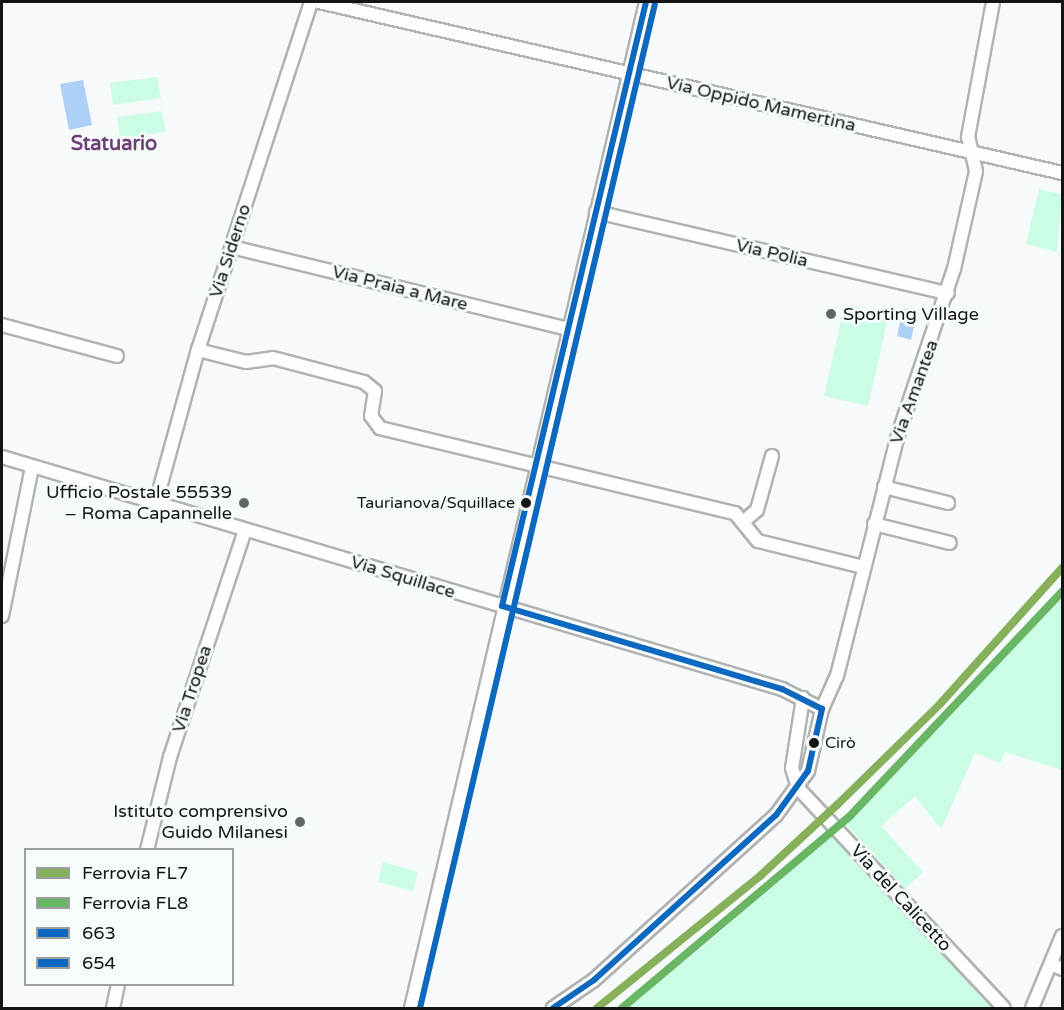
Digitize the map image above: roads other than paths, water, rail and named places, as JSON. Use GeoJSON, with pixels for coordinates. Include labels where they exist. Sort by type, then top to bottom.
{"type":"FeatureCollection","features":[{"type":"Feature","properties":{"kind":"street","name":"Via Siderno"},"geometry":{"type":"LineString","coordinates":[[156,502],[198,350],[311,2]]}},
{"type":"Feature","properties":{"kind":"street","name":"Via Oppido Mamertina"},"geometry":{"type":"LineString","coordinates":[[319,2],[1062,173]]}},
{"type":"Feature","properties":{"kind":"street"},"geometry":{"type":"LineString","coordinates":[[411,1008],[502,606],[646,2]]}},
{"type":"Feature","properties":{"kind":"street","name":"Via Amantea"},"geometry":{"type":"LineString","coordinates":[[553,1008],[594,980],[748,842],[798,788],[814,754],[822,709],[837,676],[884,487],[948,293],[976,171],[970,152],[993,2]]}},
{"type":"Feature","properties":{"kind":"street","name":"Via Polia"},"geometry":{"type":"LineString","coordinates":[[596,212],[948,293]]}},
{"type":"Feature","properties":{"kind":"street","name":"Via Praia a Mare"},"geometry":{"type":"LineString","coordinates":[[232,247],[568,329]]}},
{"type":"Feature","properties":{"kind":"street"},"geometry":{"type":"LineString","coordinates":[[2,325],[117,356]]}},
{"type":"Feature","properties":{"kind":"street"},"geometry":{"type":"LineString","coordinates":[[198,350],[246,362],[273,358],[364,382],[375,391],[370,416],[377,427],[735,513],[758,541],[863,567]]}},
{"type":"Feature","properties":{"kind":"street"},"geometry":{"type":"LineString","coordinates":[[743,522],[757,510],[771,456]]}},
{"type":"Feature","properties":{"kind":"street","name":"Via Squillace"},"geometry":{"type":"LineString","coordinates":[[2,457],[803,698],[822,709]]}},
{"type":"Feature","properties":{"kind":"street"},"geometry":{"type":"LineString","coordinates":[[2,616],[32,467]]}},
{"type":"Feature","properties":{"kind":"street"},"geometry":{"type":"LineString","coordinates":[[884,487],[948,503]]}},
{"type":"Feature","properties":{"kind":"street"},"geometry":{"type":"LineString","coordinates":[[874,524],[950,543]]}},
{"type":"Feature","properties":{"kind":"street","name":"Via Tropea"},"geometry":{"type":"LineString","coordinates":[[147,848],[170,757],[245,530]]}},
{"type":"Feature","properties":{"kind":"street"},"geometry":{"type":"LineString","coordinates":[[798,788],[792,768],[803,698]]}},
{"type":"Feature","properties":{"kind":"street","name":"Via del Calicetto"},"geometry":{"type":"LineString","coordinates":[[798,788],[1004,1008]]}},
{"type":"Feature","properties":{"kind":"street"},"geometry":{"type":"LineString","coordinates":[[1032,1008],[1057,966],[1062,936]]}},
{"type":"Feature","properties":{"kind":"street"},"geometry":{"type":"LineString","coordinates":[[113,1008],[118,986]]}},
{"type":"Feature","properties":{"kind":"water"},"geometry":{"type":"Polygon","coordinates":[[[83,80],[92,125],[69,130],[60,84],[83,80]]]}},
{"type":"Feature","properties":{"kind":"water"},"geometry":{"type":"Polygon","coordinates":[[[903,308],[917,312],[911,340],[897,336],[903,308]]]}},
{"type":"Feature","properties":{"kind":"rail line","name":"FL7"},"geometry":{"type":"LineString","coordinates":[[597,1008],[760,876],[837,805],[940,704],[1062,568]]}},
{"type":"Feature","properties":{"kind":"rail line","name":"FL8"},"geometry":{"type":"LineString","coordinates":[[622,1008],[849,817],[1062,592]]}},
{"type":"Feature","properties":{"kind":"place","name":"Sporting Village"},"geometry":{"type":"Point","coordinates":[831,314]}},
{"type":"Feature","properties":{"kind":"place","name":"Ufficio Postale 55539 – Roma Capannelle"},"geometry":{"type":"Point","coordinates":[244,503]}},
{"type":"Feature","properties":{"kind":"place","name":"Taurianova/Squillace"},"geometry":{"type":"Point","coordinates":[526,503]}},
{"type":"Feature","properties":{"kind":"place","name":"Cirò"},"geometry":{"type":"Point","coordinates":[814,743]}},
{"type":"Feature","properties":{"kind":"place","name":"Istituto comprensivo Guido Milanesi"},"geometry":{"type":"Point","coordinates":[300,822]}},
{"type":"Feature","properties":{"kind":"district","name":"Statuario"},"geometry":{"type":"Point","coordinates":[114,144]}}]}
